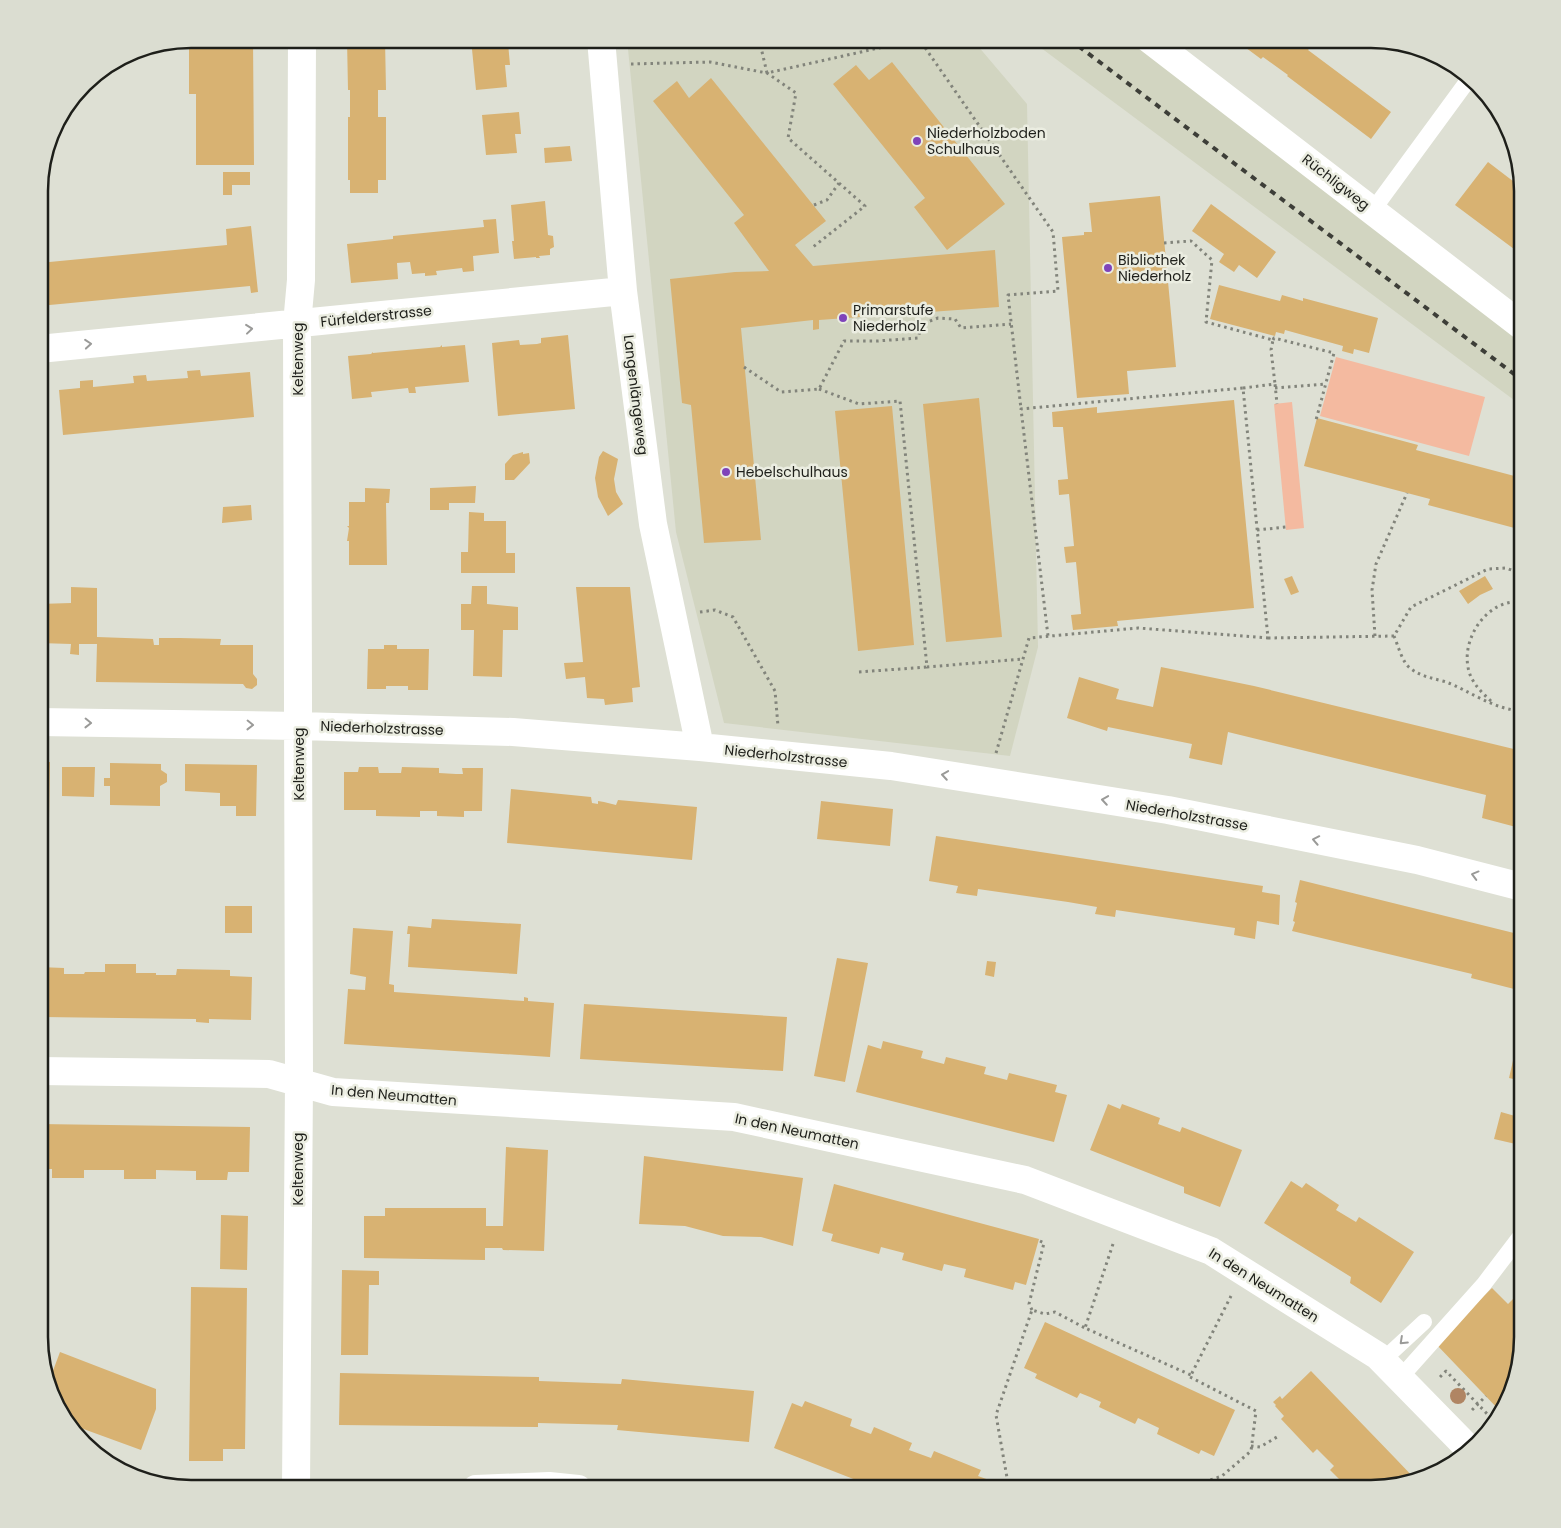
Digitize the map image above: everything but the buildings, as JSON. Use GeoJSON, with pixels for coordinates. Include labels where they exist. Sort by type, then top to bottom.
{"type":"FeatureCollection","features":[{"type":"Feature","properties":{"kind":"street","name":"Keltenweg"},"geometry":{"type":"LineString","coordinates":[[296,1480],[299,1081],[297,324],[301,280],[302,48]]}},
{"type":"Feature","properties":{"kind":"street","name":"Rüchligweg"},"geometry":{"type":"LineString","coordinates":[[1161,48],[1514,320]]}},
{"type":"Feature","properties":{"kind":"street","name":"Langenlängeweg"},"geometry":{"type":"LineString","coordinates":[[602,52],[623,291],[653,524],[700,747]]}},
{"type":"Feature","properties":{"kind":"street","name":"Fürfelderstrasse"},"geometry":{"type":"LineString","coordinates":[[48,348],[623,291]]}},
{"type":"Feature","properties":{"kind":"street","name":"Niederholzstrasse"},"geometry":{"type":"LineString","coordinates":[[48,722],[512,732],[700,747],[891,766],[1197,816],[1417,860],[1514,885]]}},
{"type":"Feature","properties":{"kind":"street","name":"In den Neumatten"},"geometry":{"type":"LineString","coordinates":[[48,1071],[269,1074],[333,1092],[734,1118],[1025,1180],[1211,1251],[1391,1369],[1465,1445]]}},
{"type":"Feature","properties":{"kind":"lane"},"geometry":{"type":"LineString","coordinates":[[1373,210],[1466,84]]}},
{"type":"Feature","properties":{"kind":"lane"},"geometry":{"type":"LineString","coordinates":[[1391,1369],[1484,1284],[1514,1245]]}},
{"type":"Feature","properties":{"kind":"lane"},"geometry":{"type":"LineString","coordinates":[[1391,1369],[1424,1322]]}},
{"type":"Feature","properties":{"kind":"path"},"geometry":{"type":"LineString","coordinates":[[761,48],[767,72],[796,93],[788,138],[865,206],[813,247]]}},
{"type":"Feature","properties":{"kind":"path"},"geometry":{"type":"LineString","coordinates":[[602,52],[710,62],[767,72],[878,48]]}},
{"type":"Feature","properties":{"kind":"path"},"geometry":{"type":"LineString","coordinates":[[926,48],[1053,232],[1058,291],[1008,296],[1048,636]]}},
{"type":"Feature","properties":{"kind":"path"},"geometry":{"type":"LineString","coordinates":[[814,205],[827,200],[839,183]]}},
{"type":"Feature","properties":{"kind":"path"},"geometry":{"type":"LineString","coordinates":[[1164,243],[1191,241],[1212,260],[1206,322],[1273,340],[1274,338],[1334,353],[1316,420]]}},
{"type":"Feature","properties":{"kind":"path"},"geometry":{"type":"LineString","coordinates":[[818,389],[844,341],[877,342],[918,338],[922,324],[938,318],[955,319],[961,328],[1011,324]]}},
{"type":"Feature","properties":{"kind":"path"},"geometry":{"type":"LineString","coordinates":[[1273,340],[1271,350],[1277,404]]}},
{"type":"Feature","properties":{"kind":"path"},"geometry":{"type":"LineString","coordinates":[[744,367],[781,392],[818,389],[859,404],[900,401],[927,667]]}},
{"type":"Feature","properties":{"kind":"path"},"geometry":{"type":"LineString","coordinates":[[1021,409],[1243,388],[1326,384]]}},
{"type":"Feature","properties":{"kind":"path"},"geometry":{"type":"LineString","coordinates":[[1243,388],[1268,638]]}},
{"type":"Feature","properties":{"kind":"path"},"geometry":{"type":"LineString","coordinates":[[1375,636],[1372,590],[1376,564],[1407,492]]}},
{"type":"Feature","properties":{"kind":"path"},"geometry":{"type":"LineString","coordinates":[[1258,530],[1286,527]]}},
{"type":"Feature","properties":{"kind":"path"},"geometry":{"type":"LineString","coordinates":[[1394,636],[1411,607],[1488,569],[1506,568],[1514,571]]}},
{"type":"Feature","properties":{"kind":"path"},"geometry":{"type":"LineString","coordinates":[[1493,703],[1476,688],[1468,667],[1468,644],[1478,623],[1495,608],[1514,602]]}},
{"type":"Feature","properties":{"kind":"path"},"geometry":{"type":"LineString","coordinates":[[700,612],[715,610],[733,618],[775,691],[778,714],[779,755]]}},
{"type":"Feature","properties":{"kind":"path"},"geometry":{"type":"LineString","coordinates":[[988,782],[1029,638],[1138,628],[1268,638],[1394,636]]}},
{"type":"Feature","properties":{"kind":"path"},"geometry":{"type":"LineString","coordinates":[[1394,636],[1408,666],[1428,678],[1444,682],[1514,711]]}},
{"type":"Feature","properties":{"kind":"path"},"geometry":{"type":"LineString","coordinates":[[859,672],[1023,659]]}},
{"type":"Feature","properties":{"kind":"path"},"geometry":{"type":"LineString","coordinates":[[1085,1328],[1122,1217]]}},
{"type":"Feature","properties":{"kind":"path"},"geometry":{"type":"LineString","coordinates":[[1007,1480],[996,1415],[1032,1310],[1029,1304],[1044,1243],[1040,1241]]}},
{"type":"Feature","properties":{"kind":"path"},"geometry":{"type":"LineString","coordinates":[[1190,1376],[1244,1271]]}},
{"type":"Feature","properties":{"kind":"path"},"geometry":{"type":"LineString","coordinates":[[1032,1310],[1045,1314],[1055,1312],[1085,1328],[1190,1376],[1256,1412],[1251,1451],[1222,1476],[1210,1480]]}},
{"type":"Feature","properties":{"kind":"path"},"geometry":{"type":"LineString","coordinates":[[1471,1411],[1486,1396]]}},
{"type":"Feature","properties":{"kind":"path"},"geometry":{"type":"LineString","coordinates":[[1251,1446],[1260,1447],[1277,1438]]}},
{"type":"Feature","properties":{"kind":"shaded area","name":"Primarstufe Niederholz"},"geometry":{"type":"Polygon","coordinates":[[[628,48],[980,48],[1027,104],[1038,647],[1010,756],[724,723],[676,532],[628,48]]]}},
{"type":"Feature","properties":{"kind":"shaded area"},"geometry":{"type":"Polygon","coordinates":[[[1041,48],[1161,48],[1514,320],[1514,400],[1041,48]]]}},
{"type":"Feature","properties":{"kind":"shaded area"},"geometry":{"type":"Polygon","coordinates":[[[1336,357],[1485,397],[1469,456],[1320,416],[1336,357]]]}},
{"type":"Feature","properties":{"kind":"shaded area"},"geometry":{"type":"Polygon","coordinates":[[[1292,402],[1304,528],[1286,530],[1274,404],[1292,402]]]}},
{"type":"Feature","properties":{"kind":"railway"},"geometry":{"type":"LineString","coordinates":[[1081,48],[1514,374]]}},
{"type":"Feature","properties":{"kind":"place","name":"Niederholzboden Schulhaus"},"geometry":{"type":"Point","coordinates":[917,141]}},
{"type":"Feature","properties":{"kind":"place","name":"Bibliothek Niederholz"},"geometry":{"type":"Point","coordinates":[1108,268]}},
{"type":"Feature","properties":{"kind":"place","name":"Primarstufe Niederholz"},"geometry":{"type":"Point","coordinates":[843,318]}},
{"type":"Feature","properties":{"kind":"place","name":"Hebelschulhaus"},"geometry":{"type":"Point","coordinates":[726,472]}}]}
